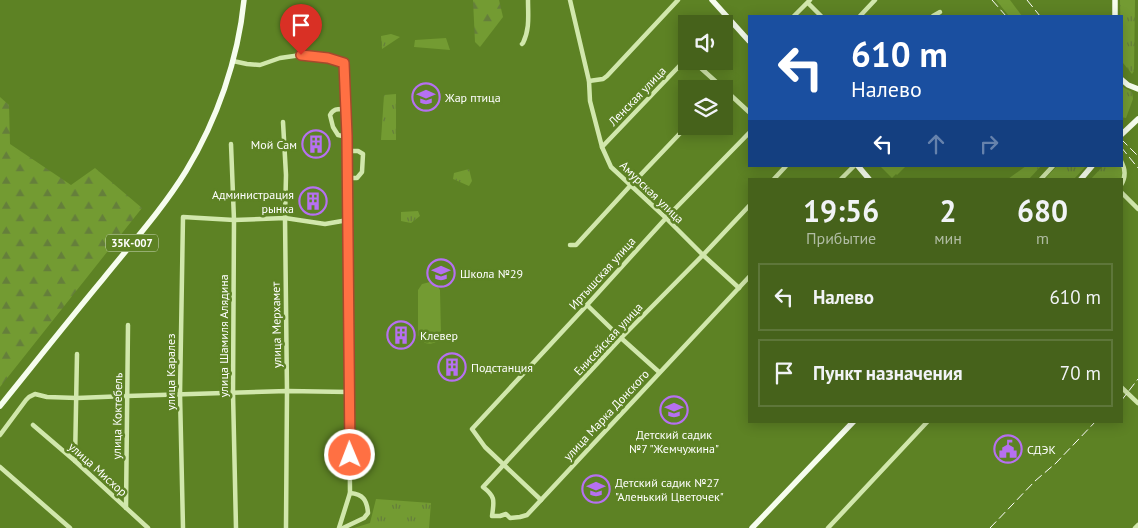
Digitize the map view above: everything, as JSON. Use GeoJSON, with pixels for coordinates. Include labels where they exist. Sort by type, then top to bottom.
{"type":"FeatureCollection","features":[{"type":"Feature","properties":{"kind":"main road","name":"35К-007"},"geometry":{"type":"LineString","coordinates":[[0,406],[151,219],[185,173],[211,124],[233,61],[244,0]]}},
{"type":"Feature","properties":{"kind":"main road"},"geometry":{"type":"LineString","coordinates":[[712,0],[748,40]]}},
{"type":"Feature","properties":{"kind":"main road"},"geometry":{"type":"LineString","coordinates":[[1115,0],[1115,15]]}},
{"type":"Feature","properties":{"kind":"main road"},"geometry":{"type":"LineString","coordinates":[[1123,81],[1138,89]]}},
{"type":"Feature","properties":{"kind":"main road"},"geometry":{"type":"LineString","coordinates":[[1123,133],[1136,121],[1138,113]]}},
{"type":"Feature","properties":{"kind":"main road"},"geometry":{"type":"LineString","coordinates":[[859,167],[867,178]]}},
{"type":"Feature","properties":{"kind":"main road"},"geometry":{"type":"LineString","coordinates":[[1082,178],[1091,167]]}},
{"type":"Feature","properties":{"kind":"main road"},"geometry":{"type":"LineString","coordinates":[[752,528],[852,423]]}},
{"type":"Feature","properties":{"kind":"street"},"geometry":{"type":"LineString","coordinates":[[522,44],[528,29],[528,0]]}},
{"type":"Feature","properties":{"kind":"street","name":"Амурская улица"},"geometry":{"type":"LineString","coordinates":[[570,0],[589,81],[590,101],[602,147],[611,167],[739,288]]}},
{"type":"Feature","properties":{"kind":"street"},"geometry":{"type":"LineString","coordinates":[[589,81],[603,79],[678,0]]}},
{"type":"Feature","properties":{"kind":"street"},"geometry":{"type":"LineString","coordinates":[[861,15],[875,0]]}},
{"type":"Feature","properties":{"kind":"street"},"geometry":{"type":"LineString","coordinates":[[795,15],[809,1],[820,15]]}},
{"type":"Feature","properties":{"kind":"street"},"geometry":{"type":"LineString","coordinates":[[936,15],[940,12]]}},
{"type":"Feature","properties":{"kind":"street"},"geometry":{"type":"LineString","coordinates":[[233,61],[260,65],[280,58],[301,55],[328,58],[344,63],[348,220],[349,496],[341,528]]}},
{"type":"Feature","properties":{"kind":"street","name":"Ленская улица"},"geometry":{"type":"LineString","coordinates":[[602,147],[678,67]]}},
{"type":"Feature","properties":{"kind":"street"},"geometry":{"type":"LineString","coordinates":[[703,70],[713,80]]}},
{"type":"Feature","properties":{"kind":"street"},"geometry":{"type":"LineString","coordinates":[[733,98],[748,111]]}},
{"type":"Feature","properties":{"kind":"street"},"geometry":{"type":"LineString","coordinates":[[346,108],[336,109],[330,116],[333,128],[338,135],[347,136]]}},
{"type":"Feature","properties":{"kind":"street","name":"улица Мерхамет"},"geometry":{"type":"LineString","coordinates":[[283,122],[286,175],[286,528]]}},
{"type":"Feature","properties":{"kind":"street","name":"Иртышская улица"},"geometry":{"type":"LineString","coordinates":[[504,465],[485,447],[472,429],[666,218],[748,134]]}},
{"type":"Feature","properties":{"kind":"street"},"geometry":{"type":"LineString","coordinates":[[570,245],[576,245],[678,135]]}},
{"type":"Feature","properties":{"kind":"street","name":"улица Шамиля Алядина"},"geometry":{"type":"LineString","coordinates":[[231,144],[234,220],[233,393],[236,528]]}},
{"type":"Feature","properties":{"kind":"street"},"geometry":{"type":"LineString","coordinates":[[347,151],[358,151],[363,154],[362,172],[357,178],[347,178]]}},
{"type":"Feature","properties":{"kind":"street"},"geometry":{"type":"LineString","coordinates":[[1123,166],[1125,170],[1123,182]]}},
{"type":"Feature","properties":{"kind":"street"},"geometry":{"type":"LineString","coordinates":[[775,178],[785,167]]}},
{"type":"Feature","properties":{"kind":"street"},"geometry":{"type":"LineString","coordinates":[[842,178],[853,167]]}},
{"type":"Feature","properties":{"kind":"street"},"geometry":{"type":"LineString","coordinates":[[1042,178],[1052,167]]}},
{"type":"Feature","properties":{"kind":"street"},"geometry":{"type":"LineString","coordinates":[[1123,194],[1138,209]]}},
{"type":"Feature","properties":{"kind":"street","name":"Енисейская улица"},"geometry":{"type":"LineString","coordinates":[[483,487],[621,338],[748,207]]}},
{"type":"Feature","properties":{"kind":"street","name":"улица Каралез"},"geometry":{"type":"LineString","coordinates":[[183,528],[180,394],[183,216],[234,220]]}},
{"type":"Feature","properties":{"kind":"street"},"geometry":{"type":"LineString","coordinates":[[234,220],[285,218],[325,224],[348,220]]}},
{"type":"Feature","properties":{"kind":"street","name":"улица Марка Донского"},"geometry":{"type":"LineString","coordinates":[[483,487],[494,497],[492,516],[506,514],[510,518],[527,515],[748,278]]}},
{"type":"Feature","properties":{"kind":"street"},"geometry":{"type":"LineString","coordinates":[[587,305],[659,372]]}},
{"type":"Feature","properties":{"kind":"street","name":"улица Коктебель"},"geometry":{"type":"LineString","coordinates":[[126,508],[128,325]]}},
{"type":"Feature","properties":{"kind":"street"},"geometry":{"type":"LineString","coordinates":[[74,461],[77,354]]}},
{"type":"Feature","properties":{"kind":"street"},"geometry":{"type":"LineString","coordinates":[[1123,389],[1138,403]]}},
{"type":"Feature","properties":{"kind":"street"},"geometry":{"type":"LineString","coordinates":[[0,435],[26,400],[35,394],[47,398],[77,398],[287,391],[349,392]]}},
{"type":"Feature","properties":{"kind":"street"},"geometry":{"type":"LineString","coordinates":[[828,528],[926,423]]}},
{"type":"Feature","properties":{"kind":"street","name":"улица Мисхор"},"geometry":{"type":"LineString","coordinates":[[32,425],[148,528]]}},
{"type":"Feature","properties":{"kind":"street"},"geometry":{"type":"LineString","coordinates":[[504,465],[541,500]]}},
{"type":"Feature","properties":{"kind":"street"},"geometry":{"type":"LineString","coordinates":[[0,467],[70,528]]}},
{"type":"Feature","properties":{"kind":"street"},"geometry":{"type":"LineString","coordinates":[[341,528],[364,518],[368,513],[368,505],[364,498],[358,494],[349,496]]}},
{"type":"Feature","properties":{"kind":"street"},"geometry":{"type":"LineString","coordinates":[[1135,528],[1138,525]]}},
{"type":"Feature","properties":{"kind":"green space"},"geometry":{"type":"Polygon","coordinates":[[[473,0],[499,0],[503,17],[480,47],[475,42],[473,0]]]}},
{"type":"Feature","properties":{"kind":"green space"},"geometry":{"type":"Polygon","coordinates":[[[996,0],[1010,0],[1021,15],[1008,15],[996,0]]]}},
{"type":"Feature","properties":{"kind":"green space"},"geometry":{"type":"Polygon","coordinates":[[[1120,0],[1135,0],[1134,71],[1132,74],[1123,63],[1123,15],[1120,15],[1120,0]]]}},
{"type":"Feature","properties":{"kind":"green space"},"geometry":{"type":"Polygon","coordinates":[[[391,34],[400,37],[382,49],[381,36],[391,34]]]}},
{"type":"Feature","properties":{"kind":"green space"},"geometry":{"type":"Polygon","coordinates":[[[446,38],[450,50],[414,47],[415,40],[446,38]]]}},
{"type":"Feature","properties":{"kind":"green space"},"geometry":{"type":"Polygon","coordinates":[[[1123,87],[1132,92],[1133,99],[1126,118],[1123,117],[1123,87]]]}},
{"type":"Feature","properties":{"kind":"green space"},"geometry":{"type":"Polygon","coordinates":[[[396,94],[396,140],[381,140],[384,95],[396,94]]]}},
{"type":"Feature","properties":{"kind":"green space"},"geometry":{"type":"Polygon","coordinates":[[[0,97],[9,105],[10,144],[71,185],[95,168],[142,208],[0,387],[0,97]]]}},
{"type":"Feature","properties":{"kind":"green space"},"geometry":{"type":"Polygon","coordinates":[[[881,167],[905,167],[897,175],[892,178],[881,167]]]}},
{"type":"Feature","properties":{"kind":"green space"},"geometry":{"type":"Polygon","coordinates":[[[1025,167],[1040,167],[1030,178],[1009,178],[1025,167]]]}},
{"type":"Feature","properties":{"kind":"green space"},"geometry":{"type":"Polygon","coordinates":[[[1056,167],[1085,167],[1075,178],[1046,178],[1056,167]]]}},
{"type":"Feature","properties":{"kind":"green space"},"geometry":{"type":"Polygon","coordinates":[[[1102,167],[1121,167],[1121,178],[1092,178],[1102,167]]]}},
{"type":"Feature","properties":{"kind":"green space"},"geometry":{"type":"Polygon","coordinates":[[[469,169],[472,181],[469,186],[453,179],[454,173],[469,169]]]}},
{"type":"Feature","properties":{"kind":"green space"},"geometry":{"type":"Polygon","coordinates":[[[418,211],[420,216],[411,223],[401,221],[401,212],[418,211]]]}},
{"type":"Feature","properties":{"kind":"green space"},"geometry":{"type":"Polygon","coordinates":[[[430,282],[436,284],[440,290],[441,333],[436,342],[428,344],[423,342],[418,335],[418,290],[422,284],[430,282]]]}},
{"type":"Feature","properties":{"kind":"green space"},"geometry":{"type":"Polygon","coordinates":[[[376,499],[431,503],[429,528],[354,528],[370,523],[376,499]]]}},
{"type":"Feature","properties":{"kind":"railway"},"geometry":{"type":"LineString","coordinates":[[992,0],[1005,15]]}},
{"type":"Feature","properties":{"kind":"railway"},"geometry":{"type":"LineString","coordinates":[[1027,0],[1039,15]]}},
{"type":"Feature","properties":{"kind":"railway"},"geometry":{"type":"LineString","coordinates":[[1123,141],[1138,156]]}},
{"type":"Feature","properties":{"kind":"railway"},"geometry":{"type":"LineString","coordinates":[[1123,149],[1138,168]]}},
{"type":"Feature","properties":{"kind":"railway"},"geometry":{"type":"LineString","coordinates":[[1123,398],[1138,379]]}},
{"type":"Feature","properties":{"kind":"railway"},"geometry":{"type":"LineString","coordinates":[[990,528],[1094,423]]}},
{"type":"Feature","properties":{"kind":"place","name":"Жар птица"},"geometry":{"type":"Point","coordinates":[426,97]}},
{"type":"Feature","properties":{"kind":"place","name":"Мой Сам"},"geometry":{"type":"Point","coordinates":[316,144]}},
{"type":"Feature","properties":{"kind":"place","name":"Администрация рынка"},"geometry":{"type":"Point","coordinates":[313,201]}},
{"type":"Feature","properties":{"kind":"place","name":"Школа №29"},"geometry":{"type":"Point","coordinates":[441,273]}},
{"type":"Feature","properties":{"kind":"place","name":"Клевер"},"geometry":{"type":"Point","coordinates":[401,335]}},
{"type":"Feature","properties":{"kind":"place","name":"Подстанция"},"geometry":{"type":"Point","coordinates":[452,367]}},
{"type":"Feature","properties":{"kind":"place","name":"Детский садик №7 \"Жемчужина\""},"geometry":{"type":"Point","coordinates":[674,410]}},
{"type":"Feature","properties":{"kind":"place","name":"СДЭК"},"geometry":{"type":"Point","coordinates":[1008,449]}},
{"type":"Feature","properties":{"kind":"place","name":"Детский садик №27 \"Аленький Цветочек\""},"geometry":{"type":"Point","coordinates":[596,489]}},
{"type":"Feature","properties":{"kind":"route"},"geometry":{"type":"LineString","coordinates":[[301,55],[328,58],[344,63],[347,136],[350,455]]}}]}
